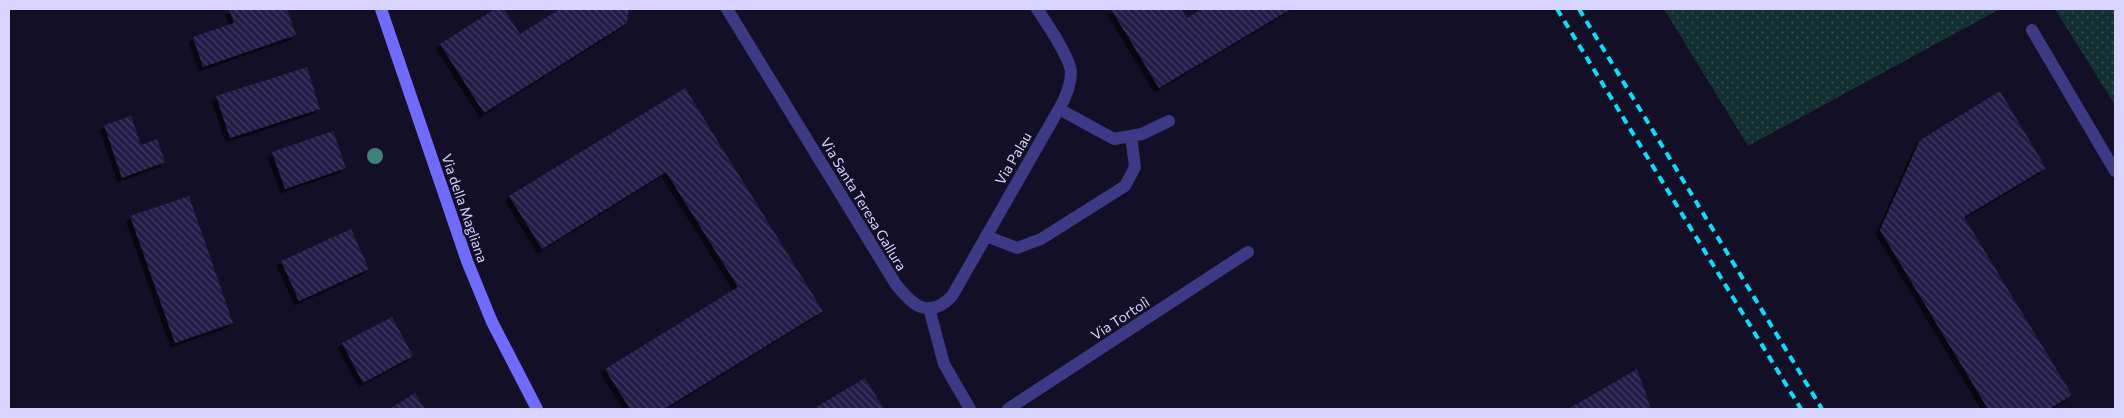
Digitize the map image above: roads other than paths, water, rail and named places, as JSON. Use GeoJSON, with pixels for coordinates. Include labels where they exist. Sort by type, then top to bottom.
{"type":"FeatureCollection","features":[{"type":"Feature","properties":{"kind":"main road","name":"Via della Magliana"},"geometry":{"type":"LineString","coordinates":[[382,9],[466,261],[492,322],[537,409]]}},
{"type":"Feature","properties":{"kind":"street","name":"Via Santa Teresa Gallura"},"geometry":{"type":"LineString","coordinates":[[727,9],[895,283],[913,303],[922,308],[929,308]]}},
{"type":"Feature","properties":{"kind":"street","name":"Via Palau"},"geometry":{"type":"LineString","coordinates":[[929,308],[937,307],[952,296],[1070,87],[1071,69],[1037,9]]}},
{"type":"Feature","properties":{"kind":"street"},"geometry":{"type":"LineString","coordinates":[[2032,30],[2115,170]]}},
{"type":"Feature","properties":{"kind":"street"},"geometry":{"type":"LineString","coordinates":[[1059,109],[1114,139],[1142,134],[1168,121]]}},
{"type":"Feature","properties":{"kind":"street"},"geometry":{"type":"LineString","coordinates":[[986,236],[1016,248],[1040,239],[1125,186],[1135,167],[1131,136]]}},
{"type":"Feature","properties":{"kind":"street","name":"Via Tortolì"},"geometry":{"type":"LineString","coordinates":[[1008,409],[1248,252]]}},
{"type":"Feature","properties":{"kind":"street"},"geometry":{"type":"LineString","coordinates":[[929,308],[944,364],[970,409]]}},
{"type":"Feature","properties":{"kind":"railway"},"geometry":{"type":"LineString","coordinates":[[1557,9],[1801,409]]}},
{"type":"Feature","properties":{"kind":"railway"},"geometry":{"type":"LineString","coordinates":[[1579,9],[1822,409]]}}]}
